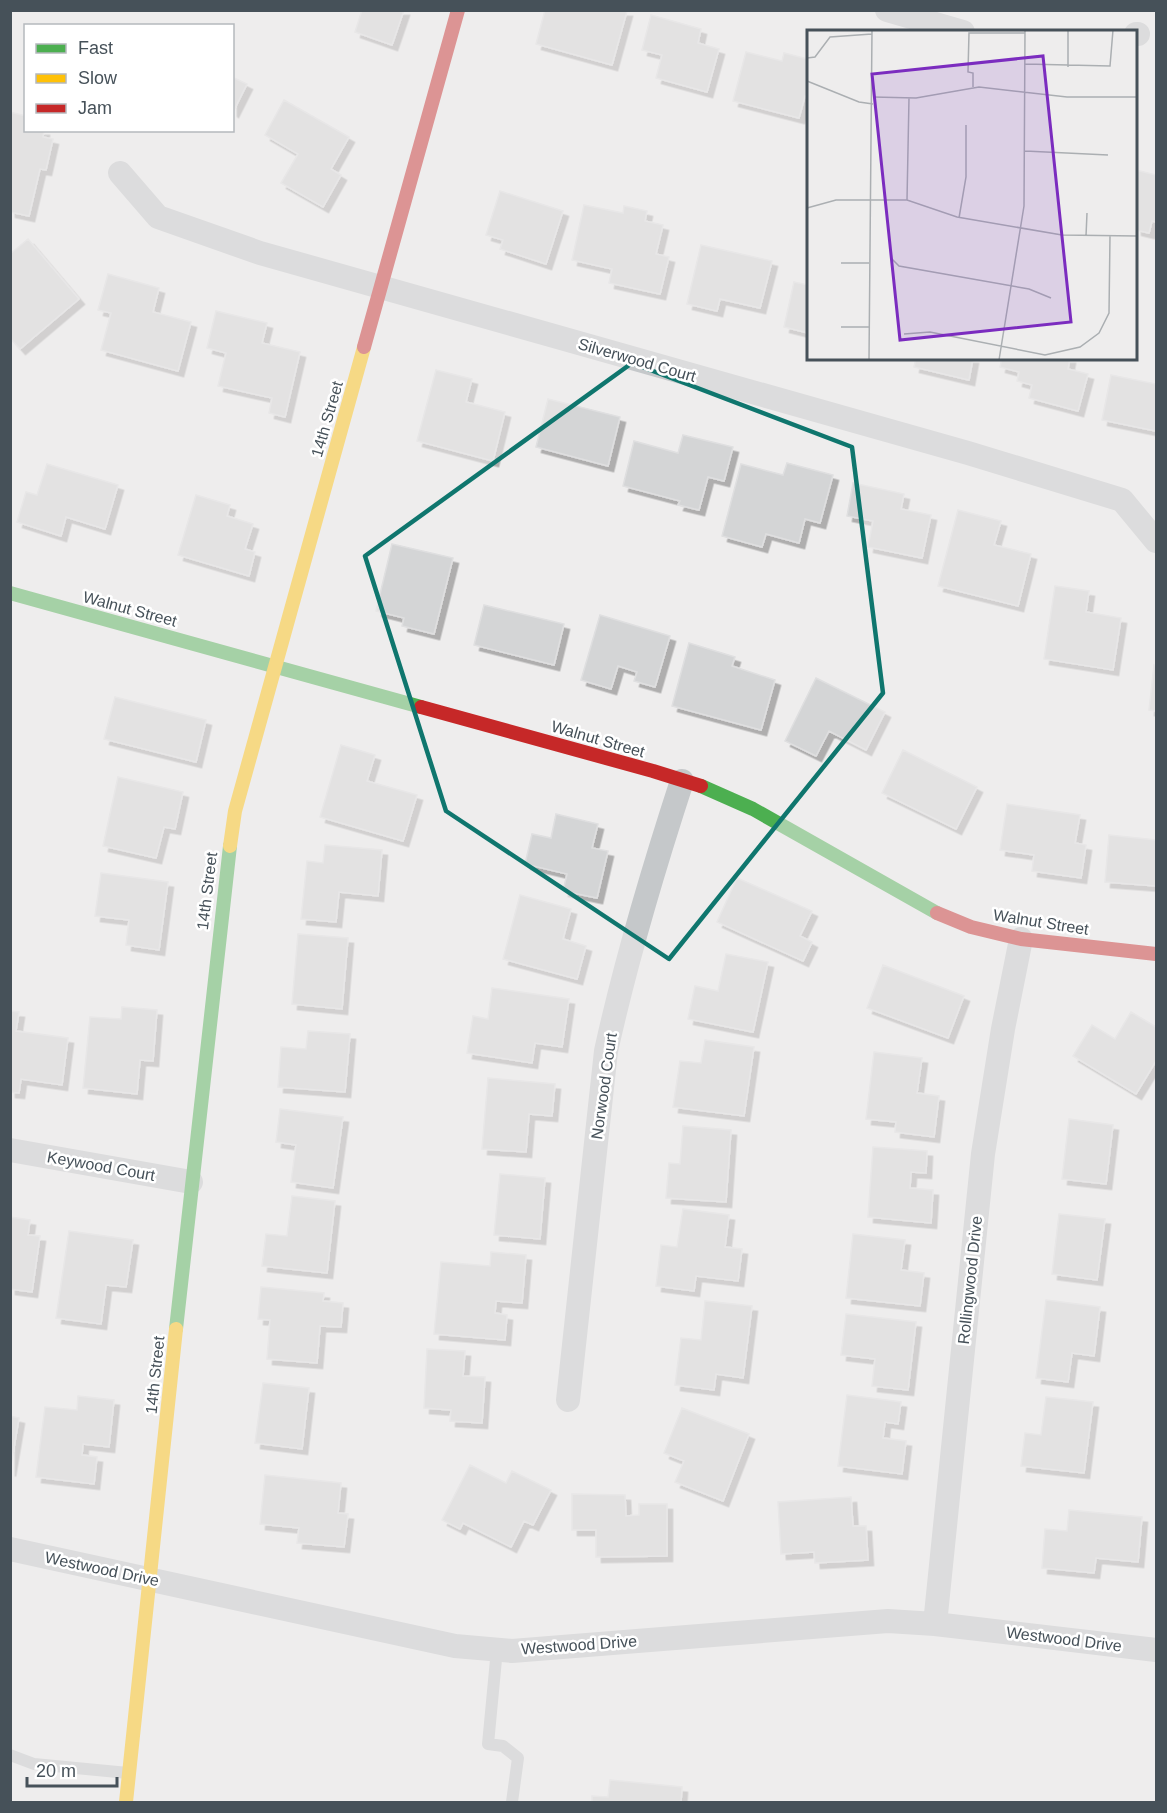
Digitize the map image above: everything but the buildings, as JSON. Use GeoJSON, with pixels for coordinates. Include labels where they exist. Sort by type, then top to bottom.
{"type":"FeatureCollection","features":[{"type":"Feature","properties":{"kind":"street","name":"14th Street"},"geometry":{"type":"LineString","coordinates":[[126,1803],[191,1182],[225,877],[235,811],[458,10]]}},
{"type":"Feature","properties":{"kind":"street"},"geometry":{"type":"LineString","coordinates":[[887,10],[956,30]]}},
{"type":"Feature","properties":{"kind":"street","name":"Silverwood Court"},"geometry":{"type":"LineString","coordinates":[[120,172],[158,216],[260,253],[968,453],[1122,500],[1156,541]]}},
{"type":"Feature","properties":{"kind":"street","name":"Walnut Street"},"geometry":{"type":"LineString","coordinates":[[10,593],[682,781],[753,809],[929,910],[970,927],[1021,939],[1156,954]]}},
{"type":"Feature","properties":{"kind":"street","name":"Norwood Court"},"geometry":{"type":"LineString","coordinates":[[568,1400],[606,1051],[622,984],[682,781]]}},
{"type":"Feature","properties":{"kind":"street","name":"Rollingwood Drive"},"geometry":{"type":"LineString","coordinates":[[935,1623],[983,1154],[1003,1029],[1021,939]]}},
{"type":"Feature","properties":{"kind":"street","name":"Keywood Court"},"geometry":{"type":"LineString","coordinates":[[10,1150],[191,1182]]}},
{"type":"Feature","properties":{"kind":"street","name":"Westwood Drive"},"geometry":{"type":"LineString","coordinates":[[10,1549],[455,1646],[512,1650],[888,1621],[935,1623],[1156,1650]]}},
{"type":"Feature","properties":{"kind":"lane"},"geometry":{"type":"LineString","coordinates":[[497,1649],[488,1744],[503,1746],[518,1758],[512,1803]]}},
{"type":"Feature","properties":{"kind":"lane"},"geometry":{"type":"LineString","coordinates":[[10,1755],[34,1764],[129,1773]]}},
{"type":"Feature","properties":{"kind":"highlighted area"},"geometry":{"type":"Polygon","coordinates":[[[632,363],[852,447],[883,693],[669,959],[446,811],[365,556],[632,363]]]}},
{"type":"Feature","properties":{"kind":"traffic: fast"},"geometry":{"type":"LineString","coordinates":[[10,593],[421,707]]}},
{"type":"Feature","properties":{"kind":"traffic: fast"},"geometry":{"type":"LineString","coordinates":[[701,786],[753,809],[937,913]]}},
{"type":"Feature","properties":{"kind":"traffic: fast"},"geometry":{"type":"LineString","coordinates":[[176,1329],[230,846]]}},
{"type":"Feature","properties":{"kind":"traffic: slow"},"geometry":{"type":"LineString","coordinates":[[230,846],[235,811],[364,347]]}},
{"type":"Feature","properties":{"kind":"traffic: slow"},"geometry":{"type":"LineString","coordinates":[[126,1802],[176,1329]]}},
{"type":"Feature","properties":{"kind":"traffic: jam"},"geometry":{"type":"LineString","coordinates":[[364,347],[458,10]]}},
{"type":"Feature","properties":{"kind":"traffic: jam"},"geometry":{"type":"LineString","coordinates":[[421,707],[701,786]]}},
{"type":"Feature","properties":{"kind":"traffic: jam"},"geometry":{"type":"LineString","coordinates":[[937,913],[971,927],[1021,939],[1156,954]]}}]}
